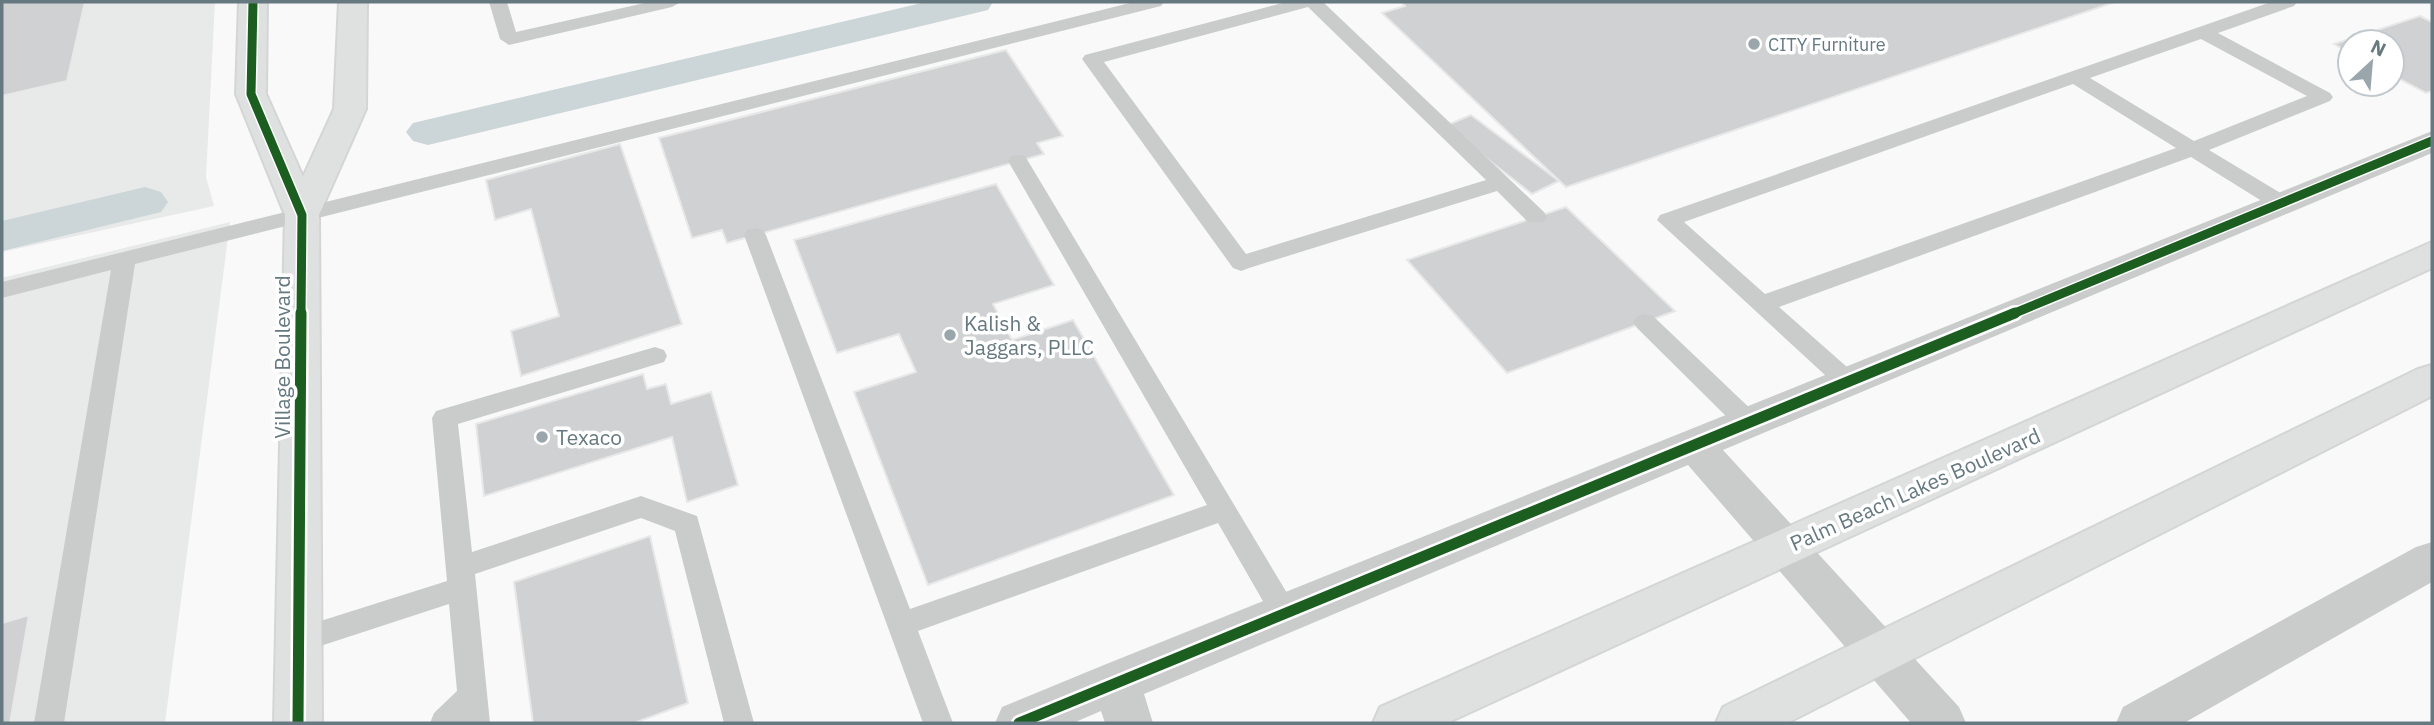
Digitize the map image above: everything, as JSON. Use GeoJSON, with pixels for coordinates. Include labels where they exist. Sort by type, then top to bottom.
{"type":"FeatureCollection","features":[{"type":"Feature","properties":{"kind":"main road","name":"Village Boulevard"},"geometry":{"type":"LineString","coordinates":[[253,2],[251,94],[302,215],[298,723]]}},
{"type":"Feature","properties":{"kind":"main road","name":"Village Boulevard"},"geometry":{"type":"LineString","coordinates":[[302,215],[350,108],[353,2]]}},
{"type":"Feature","properties":{"kind":"main road","name":"Palm Beach Lakes Boulevard"},"geometry":{"type":"LineString","coordinates":[[1396,723],[2432,254]]}},
{"type":"Feature","properties":{"kind":"main road"},"geometry":{"type":"LineString","coordinates":[[1740,723],[2432,379]]}},
{"type":"Feature","properties":{"kind":"street"},"geometry":{"type":"LineString","coordinates":[[1019,723],[1123,703],[1285,613],[2432,141]]}},
{"type":"Feature","properties":{"kind":"street"},"geometry":{"type":"LineString","coordinates":[[1694,445],[1942,723]]}},
{"type":"Feature","properties":{"kind":"street"},"geometry":{"type":"LineString","coordinates":[[2140,723],[2432,560]]}},
{"type":"Feature","properties":{"kind":"lane"},"geometry":{"type":"LineString","coordinates":[[498,2],[509,39],[673,2]]}},
{"type":"Feature","properties":{"kind":"lane"},"geometry":{"type":"LineString","coordinates":[[2,290],[302,215],[687,125],[1155,2]]}},
{"type":"Feature","properties":{"kind":"lane"},"geometry":{"type":"LineString","coordinates":[[1306,2],[1091,59],[1241,263],[1500,183]]}},
{"type":"Feature","properties":{"kind":"lane"},"geometry":{"type":"LineString","coordinates":[[1312,2],[1536,217]]}},
{"type":"Feature","properties":{"kind":"lane"},"geometry":{"type":"LineString","coordinates":[[1847,381],[1668,220],[2288,2]]}},
{"type":"Feature","properties":{"kind":"lane"},"geometry":{"type":"LineString","coordinates":[[1762,304],[2193,149],[2323,97],[2202,32]]}},
{"type":"Feature","properties":{"kind":"lane"},"geometry":{"type":"LineString","coordinates":[[2075,77],[2281,203]]}},
{"type":"Feature","properties":{"kind":"lane"},"geometry":{"type":"LineString","coordinates":[[1018,162],[1285,613]]}},
{"type":"Feature","properties":{"kind":"lane"},"geometry":{"type":"LineString","coordinates":[[755,235],[937,723]]}},
{"type":"Feature","properties":{"kind":"lane"},"geometry":{"type":"LineString","coordinates":[[49,723],[124,260]]}},
{"type":"Feature","properties":{"kind":"lane"},"geometry":{"type":"LineString","coordinates":[[1645,322],[1748,422]]}},
{"type":"Feature","properties":{"kind":"lane"},"geometry":{"type":"LineString","coordinates":[[445,723],[473,709],[445,418],[655,356]]}},
{"type":"Feature","properties":{"kind":"lane"},"geometry":{"type":"LineString","coordinates":[[299,640],[640,507],[687,524],[739,723]]}},
{"type":"Feature","properties":{"kind":"lane"},"geometry":{"type":"LineString","coordinates":[[900,625],[1224,510]]}},
{"type":"Feature","properties":{"kind":"shaded area"},"geometry":{"type":"Polygon","coordinates":[[[2,2],[215,2],[206,177],[214,206],[2,252],[2,2]]]}},
{"type":"Feature","properties":{"kind":"shaded area"},"geometry":{"type":"Polygon","coordinates":[[[230,222],[165,723],[2,723],[2,278],[230,222]]]}},
{"type":"Feature","properties":{"kind":"building"},"geometry":{"type":"Polygon","coordinates":[[[2,2],[85,2],[67,81],[2,96],[2,2]]]}},
{"type":"Feature","properties":{"kind":"building"},"geometry":{"type":"Polygon","coordinates":[[[1401,2],[2115,2],[1566,187],[1382,13],[1405,6],[1401,2]]]}},
{"type":"Feature","properties":{"kind":"building"},"geometry":{"type":"Polygon","coordinates":[[[2420,16],[2432,22],[2432,91],[2426,93],[2406,82],[2406,28],[2383,28],[2420,16]]]}},
{"type":"Feature","properties":{"kind":"building"},"geometry":{"type":"Polygon","coordinates":[[[1006,50],[1063,136],[1037,143],[1044,154],[727,243],[722,230],[692,238],[659,138],[1006,50]]]}},
{"type":"Feature","properties":{"kind":"building"},"geometry":{"type":"Polygon","coordinates":[[[1471,115],[1559,181],[1532,194],[1445,126],[1471,115]]]}},
{"type":"Feature","properties":{"kind":"building"},"geometry":{"type":"Polygon","coordinates":[[[620,144],[682,324],[521,376],[511,331],[559,316],[531,209],[495,220],[486,180],[620,144]]]}},
{"type":"Feature","properties":{"kind":"building"},"geometry":{"type":"Polygon","coordinates":[[[996,184],[1054,285],[993,304],[1012,340],[1073,320],[1174,495],[928,585],[854,392],[916,372],[899,334],[837,353],[794,240],[996,184]]]}},
{"type":"Feature","properties":{"kind":"building"},"geometry":{"type":"Polygon","coordinates":[[[1566,207],[1675,311],[1507,373],[1407,260],[1566,207]]]}},
{"type":"Feature","properties":{"kind":"building"},"geometry":{"type":"Polygon","coordinates":[[[643,374],[647,389],[666,384],[671,404],[711,392],[738,485],[687,502],[672,437],[484,496],[476,424],[643,374]]]}},
{"type":"Feature","properties":{"kind":"building"},"geometry":{"type":"Polygon","coordinates":[[[650,536],[688,703],[634,723],[533,723],[514,582],[650,536]]]}},
{"type":"Feature","properties":{"kind":"building"},"geometry":{"type":"Polygon","coordinates":[[[29,615],[10,723],[2,723],[2,623],[29,615]]]}},
{"type":"Feature","properties":{"kind":"waterway"},"geometry":{"type":"LineString","coordinates":[[428,132],[974,2]]}},
{"type":"Feature","properties":{"kind":"waterway"},"geometry":{"type":"LineString","coordinates":[[2,236],[145,202]]}},
{"type":"Feature","properties":{"kind":"cycle path"},"geometry":{"type":"LineString","coordinates":[[253,2],[251,94],[302,215],[298,723]]}},
{"type":"Feature","properties":{"kind":"cycle path"},"geometry":{"type":"LineString","coordinates":[[1019,723],[2432,141]]}},
{"type":"Feature","properties":{"kind":"place","name":"CITY Furniture"},"geometry":{"type":"Point","coordinates":[1754,44]}},
{"type":"Feature","properties":{"kind":"place","name":"Kalish & Jaggars, PLLC"},"geometry":{"type":"Point","coordinates":[950,335]}},
{"type":"Feature","properties":{"kind":"place","name":"Texaco"},"geometry":{"type":"Point","coordinates":[542,437]}}]}
